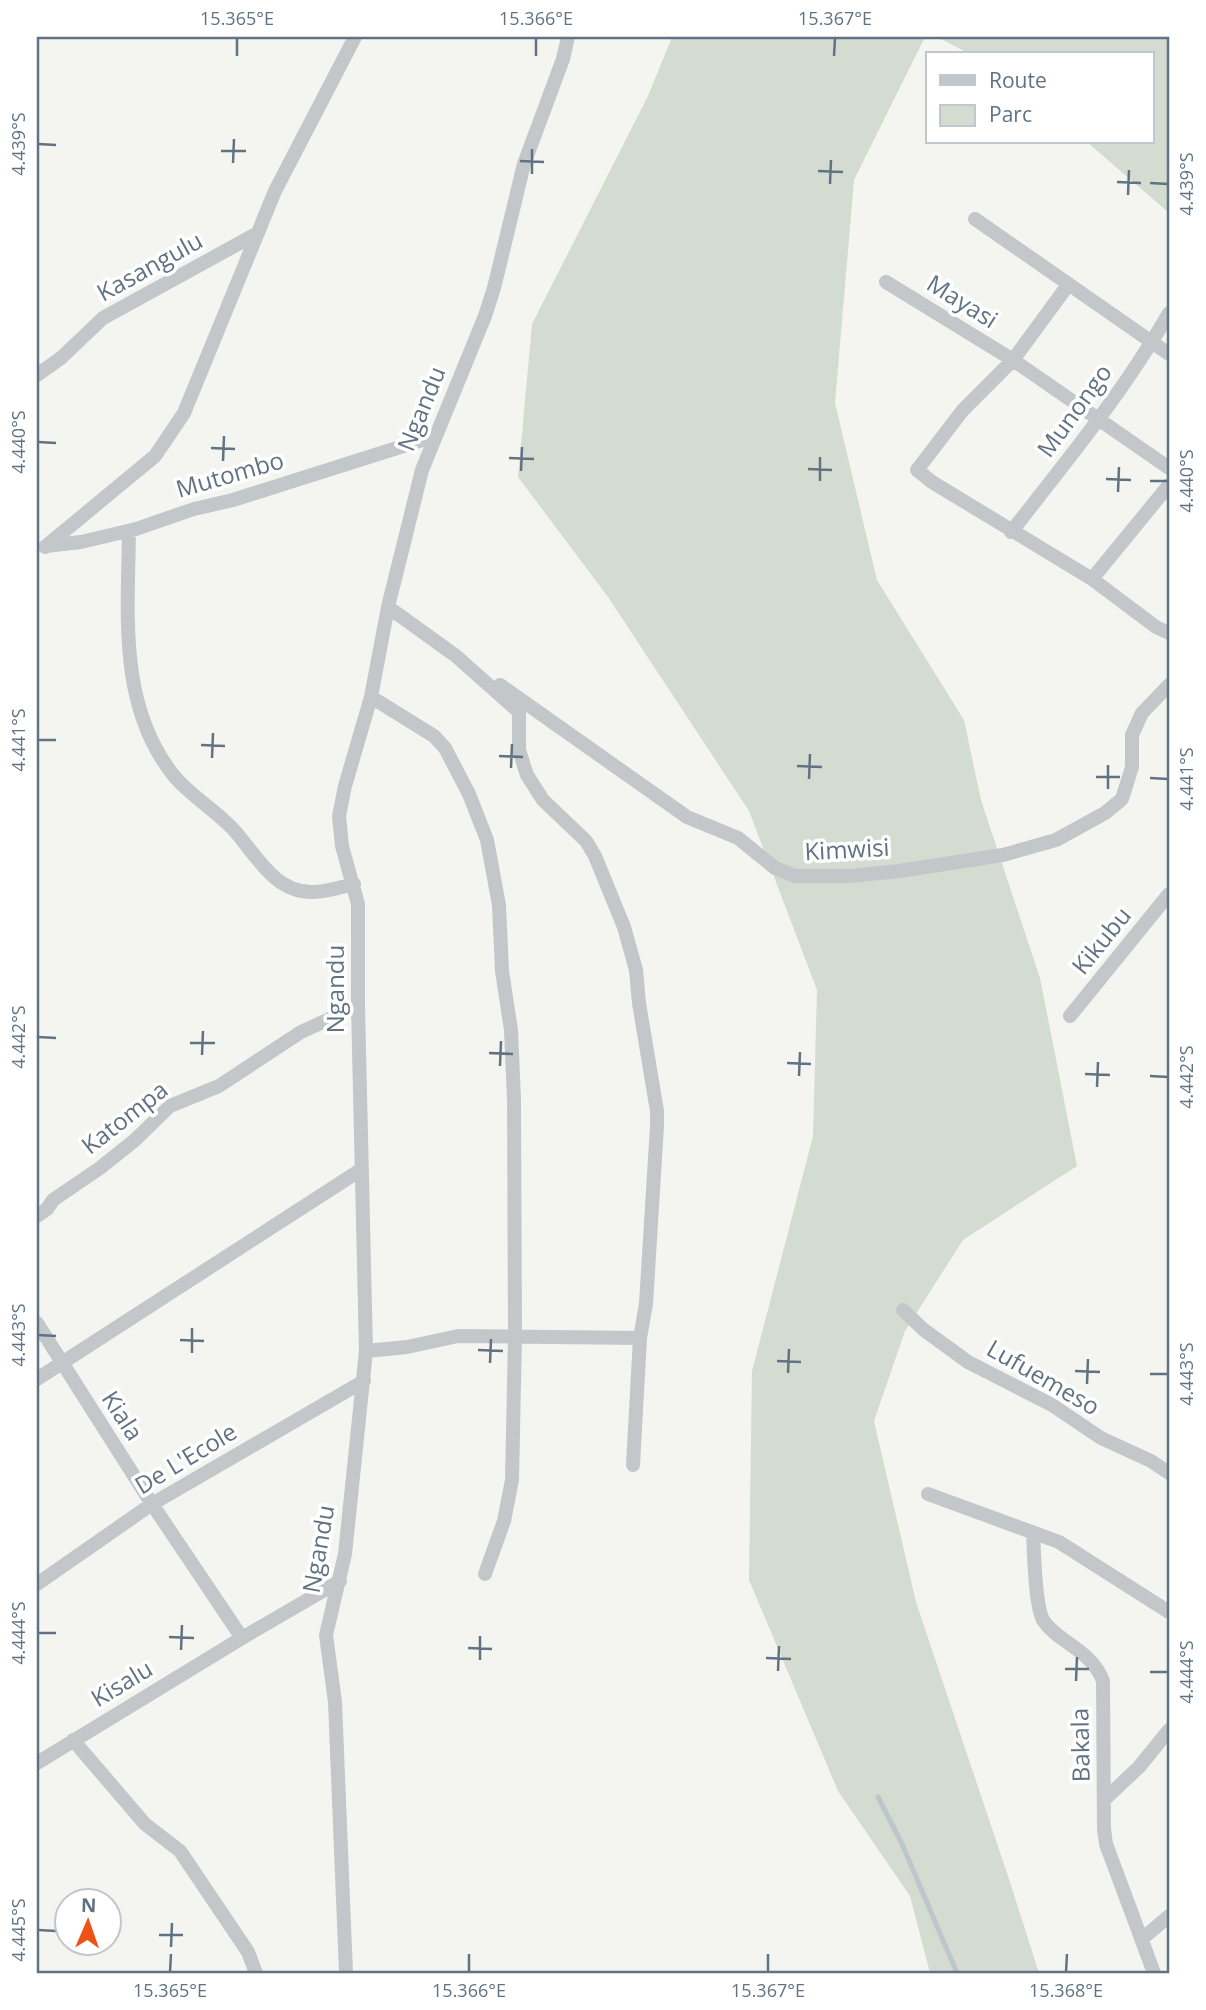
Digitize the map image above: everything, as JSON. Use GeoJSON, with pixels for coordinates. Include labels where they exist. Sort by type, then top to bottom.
{"type":"FeatureCollection","features":[{"type":"Feature","properties":{"kind":"street"},"geometry":{"type":"LineString","coordinates":[[41,548],[155,456],[184,413],[275,191],[355,37]]}},
{"type":"Feature","properties":{"kind":"street","name":"Ngandu"},"geometry":{"type":"LineString","coordinates":[[346,1973],[335,1702],[326,1635],[330,1611],[341,1581],[365,1381],[366,1351],[358,904],[342,846],[340,816],[345,786],[371,697],[388,607],[422,470],[485,316],[524,164],[563,59],[568,37]]}},
{"type":"Feature","properties":{"kind":"street"},"geometry":{"type":"LineString","coordinates":[[975,219],[1169,354]]}},
{"type":"Feature","properties":{"kind":"street","name":"Kasangulu"},"geometry":{"type":"LineString","coordinates":[[37,375],[61,358],[103,318],[258,233]]}},
{"type":"Feature","properties":{"kind":"street","name":"Mayasi"},"geometry":{"type":"LineString","coordinates":[[886,282],[1013,360],[1169,468]]}},
{"type":"Feature","properties":{"kind":"street"},"geometry":{"type":"LineString","coordinates":[[1013,360],[1068,285]]}},
{"type":"Feature","properties":{"kind":"street","name":"Munongo"},"geometry":{"type":"LineString","coordinates":[[1011,531],[1098,419],[1152,343],[1169,313]]}},
{"type":"Feature","properties":{"kind":"street","name":"Mayasi"},"geometry":{"type":"LineString","coordinates":[[1011,531],[917,470],[962,410],[1013,360]]}},
{"type":"Feature","properties":{"kind":"street","name":"Mutombo"},"geometry":{"type":"LineString","coordinates":[[41,548],[129,531],[435,436]]}},
{"type":"Feature","properties":{"kind":"street"},"geometry":{"type":"LineString","coordinates":[[1092,579],[1169,485]]}},
{"type":"Feature","properties":{"kind":"street"},"geometry":{"type":"LineString","coordinates":[[129,531],[128,647],[136,701],[150,739],[175,777],[232,827],[279,883],[296,891],[315,892],[354,884]]}},
{"type":"Feature","properties":{"kind":"street"},"geometry":{"type":"LineString","coordinates":[[1011,531],[1092,579],[1156,627],[1169,633]]}},
{"type":"Feature","properties":{"kind":"street"},"geometry":{"type":"LineString","coordinates":[[388,607],[456,656],[519,712],[519,750],[527,775],[542,800],[586,841],[595,856],[624,927],[636,970],[657,1111],[633,1465]]}},
{"type":"Feature","properties":{"kind":"street","name":"Kimwisi"},"geometry":{"type":"LineString","coordinates":[[456,656],[569,732],[687,817],[738,838],[775,868],[795,877],[850,876],[899,871],[1003,855],[1056,840],[1105,813],[1122,799],[1132,767],[1132,735],[1142,713],[1169,685]]}},
{"type":"Feature","properties":{"kind":"street"},"geometry":{"type":"LineString","coordinates":[[371,697],[434,736],[444,748],[469,794],[487,839],[499,905],[502,971],[511,1030],[514,1100],[512,1480],[504,1521],[485,1574]]}},
{"type":"Feature","properties":{"kind":"street","name":"Kikubu"},"geometry":{"type":"LineString","coordinates":[[1070,1016],[1169,894]]}},
{"type":"Feature","properties":{"kind":"street","name":"Katompa"},"geometry":{"type":"LineString","coordinates":[[37,1216],[47,1209],[53,1200],[135,1140],[170,1106],[219,1086],[301,1032],[358,1006]]}},
{"type":"Feature","properties":{"kind":"street"},"geometry":{"type":"LineString","coordinates":[[37,1379],[362,1169]]}},
{"type":"Feature","properties":{"kind":"street","name":"Lufuemeso"},"geometry":{"type":"LineString","coordinates":[[903,1310],[924,1330],[968,1362],[1052,1405],[1101,1438],[1169,1473]]}},
{"type":"Feature","properties":{"kind":"street","name":"Kiala"},"geometry":{"type":"LineString","coordinates":[[37,1323],[152,1504],[242,1638]]}},
{"type":"Feature","properties":{"kind":"street"},"geometry":{"type":"LineString","coordinates":[[366,1351],[407,1347],[458,1336],[640,1338]]}},
{"type":"Feature","properties":{"kind":"street","name":"De L'Ecole"},"geometry":{"type":"LineString","coordinates":[[37,1584],[152,1504],[365,1381]]}},
{"type":"Feature","properties":{"kind":"street"},"geometry":{"type":"LineString","coordinates":[[928,1494],[1068,1547],[1169,1612]]}},
{"type":"Feature","properties":{"kind":"street","name":"Bakala"},"geometry":{"type":"LineString","coordinates":[[1033,1533],[1039,1604],[1044,1622],[1092,1663],[1099,1670],[1103,1681],[1106,1844],[1154,1973]]}},
{"type":"Feature","properties":{"kind":"street","name":"Kisalu"},"geometry":{"type":"LineString","coordinates":[[37,1763],[341,1581]]}},
{"type":"Feature","properties":{"kind":"street"},"geometry":{"type":"LineString","coordinates":[[1104,1800],[1139,1767],[1169,1730]]}},
{"type":"Feature","properties":{"kind":"street"},"geometry":{"type":"LineString","coordinates":[[74,1741],[145,1824],[180,1851],[248,1952],[256,1973]]}},
{"type":"Feature","properties":{"kind":"street"},"geometry":{"type":"LineString","coordinates":[[1142,1940],[1169,1916]]}},
{"type":"Feature","properties":{"kind":"green space"},"geometry":{"type":"Polygon","coordinates":[[[672,37],[925,37],[854,180],[835,403],[877,580],[964,720],[981,800],[1040,978],[1077,1166],[963,1240],[905,1331],[874,1421],[916,1602],[1039,1973],[930,1973],[910,1896],[838,1791],[749,1580],[752,1371],[813,1136],[817,990],[749,811],[608,597],[518,477],[532,324],[648,96],[672,37]]]}},
{"type":"Feature","properties":{"kind":"green space"},"geometry":{"type":"Polygon","coordinates":[[[937,37],[1169,37],[1169,213],[1089,144],[1154,144],[1154,52],[966,52],[937,37]]]}},
{"type":"Feature","properties":{"kind":"waterway"},"geometry":{"type":"LineString","coordinates":[[878,1797],[902,1844],[957,1973]]}}]}
